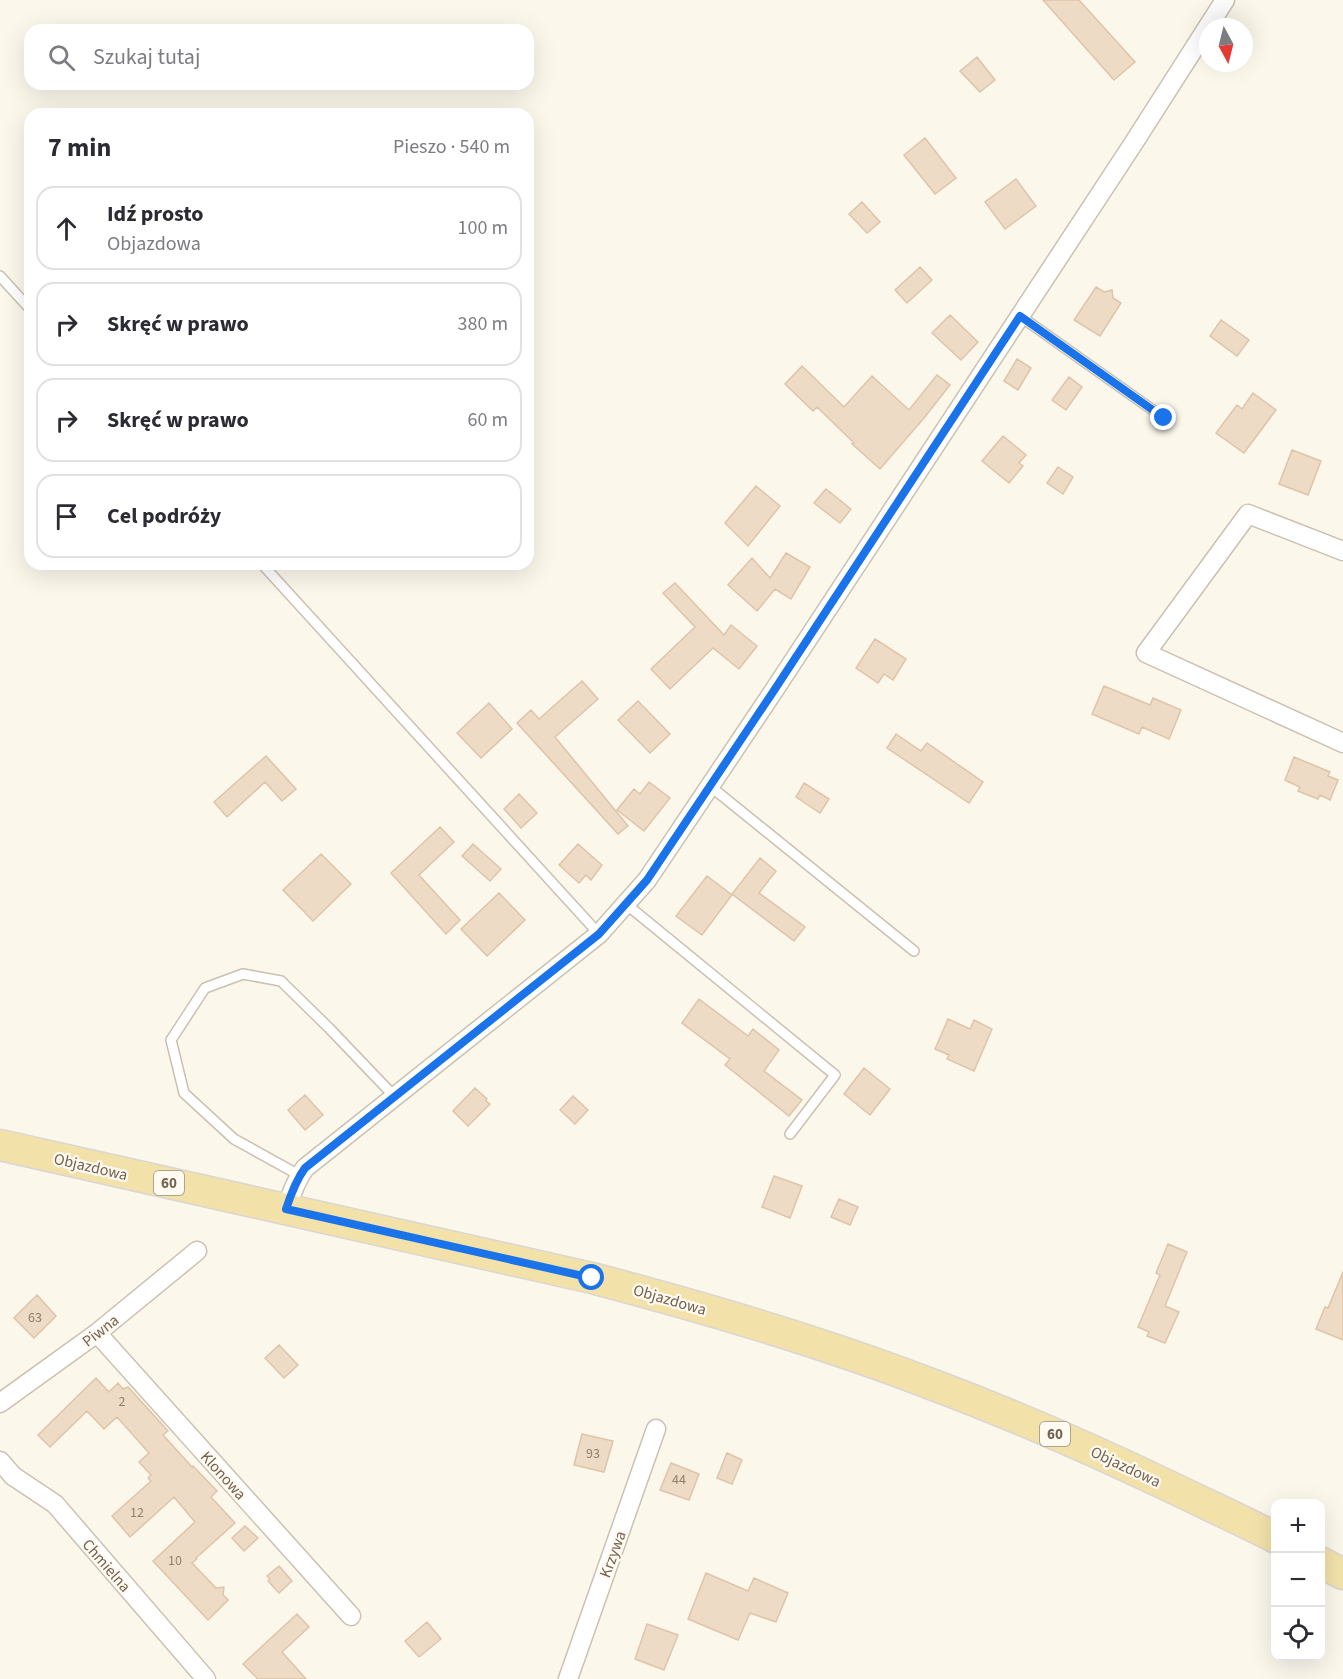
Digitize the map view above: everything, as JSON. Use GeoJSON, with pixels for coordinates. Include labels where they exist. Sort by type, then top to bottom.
{"type":"FeatureCollection","features":[{"type":"Feature","properties":{"kind":"main road","name":"Objazdowa"},"geometry":{"type":"LineString","coordinates":[[0,1145],[592,1278],[693,1305],[839,1351],[931,1384],[1106,1456],[1271,1536]]}},
{"type":"Feature","properties":{"kind":"main road"},"geometry":{"type":"LineString","coordinates":[[1325,1565],[1343,1574]]}},
{"type":"Feature","properties":{"kind":"street"},"geometry":{"type":"LineString","coordinates":[[286,1209],[299,1175],[305,1168],[599,934],[647,880],[1020,316],[1225,0]]}},
{"type":"Feature","properties":{"kind":"street"},"geometry":{"type":"LineString","coordinates":[[1343,551],[1248,514],[1146,653],[1343,743]]}},
{"type":"Feature","properties":{"kind":"street","name":"Piwna"},"geometry":{"type":"LineString","coordinates":[[0,1403],[97,1333],[197,1251]]}},
{"type":"Feature","properties":{"kind":"street","name":"Klonowa"},"geometry":{"type":"LineString","coordinates":[[97,1333],[351,1616]]}},
{"type":"Feature","properties":{"kind":"street","name":"Krzywa"},"geometry":{"type":"LineString","coordinates":[[568,1679],[656,1429]]}},
{"type":"Feature","properties":{"kind":"street","name":"Chmielna"},"geometry":{"type":"LineString","coordinates":[[0,1461],[13,1476],[55,1504],[206,1679]]}},
{"type":"Feature","properties":{"kind":"lane"},"geometry":{"type":"LineString","coordinates":[[0,276],[24,302]]}},
{"type":"Feature","properties":{"kind":"lane"},"geometry":{"type":"LineString","coordinates":[[1020,316],[1164,418]]}},
{"type":"Feature","properties":{"kind":"lane"},"geometry":{"type":"LineString","coordinates":[[267,570],[599,934]]}},
{"type":"Feature","properties":{"kind":"lane"},"geometry":{"type":"LineString","coordinates":[[710,786],[914,951]]}},
{"type":"Feature","properties":{"kind":"lane"},"geometry":{"type":"LineString","coordinates":[[626,904],[835,1075],[790,1134]]}},
{"type":"Feature","properties":{"kind":"lane"},"geometry":{"type":"LineString","coordinates":[[299,1175],[234,1139],[184,1093],[171,1040],[205,988],[243,974],[281,981],[394,1096]]}},
{"type":"Feature","properties":{"kind":"building"},"geometry":{"type":"Polygon","coordinates":[[[1043,0],[1079,0],[1135,62],[1114,80],[1043,0]]]}},
{"type":"Feature","properties":{"kind":"building"},"geometry":{"type":"Polygon","coordinates":[[[977,57],[995,80],[980,92],[960,71],[977,57]]]}},
{"type":"Feature","properties":{"kind":"building"},"geometry":{"type":"Polygon","coordinates":[[[925,138],[956,178],[935,194],[904,155],[925,138]]]}},
{"type":"Feature","properties":{"kind":"building"},"geometry":{"type":"Polygon","coordinates":[[[1016,179],[1036,206],[1005,229],[985,202],[1016,179]]]}},
{"type":"Feature","properties":{"kind":"building"},"geometry":{"type":"Polygon","coordinates":[[[862,202],[880,222],[867,233],[849,214],[862,202]]]}},
{"type":"Feature","properties":{"kind":"building"},"geometry":{"type":"Polygon","coordinates":[[[920,267],[932,280],[907,303],[895,290],[920,267]]]}},
{"type":"Feature","properties":{"kind":"building"},"geometry":{"type":"Polygon","coordinates":[[[1096,287],[1104,292],[1112,290],[1113,298],[1121,303],[1100,336],[1074,320],[1096,287]]]}},
{"type":"Feature","properties":{"kind":"building"},"geometry":{"type":"Polygon","coordinates":[[[950,315],[978,342],[961,360],[932,333],[950,315]]]}},
{"type":"Feature","properties":{"kind":"building"},"geometry":{"type":"Polygon","coordinates":[[[1221,320],[1249,340],[1237,356],[1210,336],[1221,320]]]}},
{"type":"Feature","properties":{"kind":"building"},"geometry":{"type":"Polygon","coordinates":[[[1017,359],[1031,368],[1018,390],[1004,381],[1017,359]]]}},
{"type":"Feature","properties":{"kind":"building"},"geometry":{"type":"Polygon","coordinates":[[[802,366],[844,407],[872,376],[909,410],[937,375],[950,385],[880,469],[852,444],[854,443],[817,407],[813,411],[785,384],[802,366]]]}},
{"type":"Feature","properties":{"kind":"building"},"geometry":{"type":"Polygon","coordinates":[[[1069,377],[1082,387],[1066,410],[1052,400],[1069,377]]]}},
{"type":"Feature","properties":{"kind":"building"},"geometry":{"type":"Polygon","coordinates":[[[1253,393],[1276,410],[1244,453],[1216,433],[1237,405],[1242,409],[1253,393]]]}},
{"type":"Feature","properties":{"kind":"building"},"geometry":{"type":"Polygon","coordinates":[[[1003,436],[1026,455],[1019,463],[1023,466],[1009,483],[982,461],[1003,436]]]}},
{"type":"Feature","properties":{"kind":"building"},"geometry":{"type":"Polygon","coordinates":[[[1292,450],[1321,461],[1308,495],[1279,484],[1292,450]]]}},
{"type":"Feature","properties":{"kind":"building"},"geometry":{"type":"Polygon","coordinates":[[[1058,467],[1073,477],[1063,494],[1047,483],[1058,467]]]}},
{"type":"Feature","properties":{"kind":"building"},"geometry":{"type":"Polygon","coordinates":[[[756,486],[780,506],[748,546],[725,523],[756,486]]]}},
{"type":"Feature","properties":{"kind":"building"},"geometry":{"type":"Polygon","coordinates":[[[826,489],[851,509],[840,523],[814,503],[826,489]]]}},
{"type":"Feature","properties":{"kind":"building"},"geometry":{"type":"Polygon","coordinates":[[[786,553],[810,567],[791,599],[775,589],[757,611],[728,585],[752,558],[770,578],[786,553]]]}},
{"type":"Feature","properties":{"kind":"building"},"geometry":{"type":"Polygon","coordinates":[[[675,583],[724,635],[731,625],[757,646],[739,669],[713,648],[670,689],[651,669],[695,627],[663,593],[675,583]]]}},
{"type":"Feature","properties":{"kind":"building"},"geometry":{"type":"Polygon","coordinates":[[[875,639],[906,659],[893,680],[884,674],[878,683],[856,668],[875,639]]]}},
{"type":"Feature","properties":{"kind":"building"},"geometry":{"type":"Polygon","coordinates":[[[582,681],[598,699],[555,737],[628,826],[618,834],[517,723],[531,710],[539,719],[582,681]]]}},
{"type":"Feature","properties":{"kind":"building"},"geometry":{"type":"Polygon","coordinates":[[[1104,686],[1150,705],[1153,698],[1181,710],[1169,739],[1142,727],[1139,734],[1092,714],[1104,686]]]}},
{"type":"Feature","properties":{"kind":"building"},"geometry":{"type":"Polygon","coordinates":[[[638,701],[670,734],[650,753],[618,720],[638,701]]]}},
{"type":"Feature","properties":{"kind":"building"},"geometry":{"type":"Polygon","coordinates":[[[489,703],[512,729],[481,758],[457,733],[489,703]]]}},
{"type":"Feature","properties":{"kind":"building"},"geometry":{"type":"Polygon","coordinates":[[[896,734],[921,751],[927,743],[983,782],[969,803],[887,748],[896,734]]]}},
{"type":"Feature","properties":{"kind":"building"},"geometry":{"type":"Polygon","coordinates":[[[266,756],[296,789],[282,801],[265,782],[227,817],[214,802],[266,756]]]}},
{"type":"Feature","properties":{"kind":"building"},"geometry":{"type":"Polygon","coordinates":[[[1294,757],[1330,772],[1328,776],[1338,780],[1330,800],[1320,795],[1318,799],[1298,791],[1300,787],[1285,780],[1294,757]]]}},
{"type":"Feature","properties":{"kind":"building"},"geometry":{"type":"Polygon","coordinates":[[[649,782],[670,798],[644,831],[617,810],[634,789],[640,794],[649,782]]]}},
{"type":"Feature","properties":{"kind":"building"},"geometry":{"type":"Polygon","coordinates":[[[804,783],[829,799],[820,813],[796,797],[804,783]]]}},
{"type":"Feature","properties":{"kind":"building"},"geometry":{"type":"Polygon","coordinates":[[[519,794],[537,813],[521,828],[504,809],[519,794]]]}},
{"type":"Feature","properties":{"kind":"building"},"geometry":{"type":"Polygon","coordinates":[[[440,827],[454,842],[419,875],[460,920],[446,934],[391,873],[440,827]]]}},
{"type":"Feature","properties":{"kind":"building"},"geometry":{"type":"Polygon","coordinates":[[[473,844],[501,869],[490,881],[462,856],[473,844]]]}},
{"type":"Feature","properties":{"kind":"building"},"geometry":{"type":"Polygon","coordinates":[[[578,844],[602,865],[591,880],[586,875],[579,883],[559,865],[578,844]]]}},
{"type":"Feature","properties":{"kind":"building"},"geometry":{"type":"Polygon","coordinates":[[[321,854],[351,884],[313,921],[283,890],[321,854]]]}},
{"type":"Feature","properties":{"kind":"building"},"geometry":{"type":"Polygon","coordinates":[[[760,858],[776,871],[759,893],[805,927],[794,941],[732,894],[760,858]]]}},
{"type":"Feature","properties":{"kind":"building"},"geometry":{"type":"Polygon","coordinates":[[[707,876],[732,895],[702,935],[676,916],[707,876]]]}},
{"type":"Feature","properties":{"kind":"building"},"geometry":{"type":"Polygon","coordinates":[[[499,893],[525,920],[487,956],[461,929],[499,893]]]}},
{"type":"Feature","properties":{"kind":"building"},"geometry":{"type":"Polygon","coordinates":[[[699,999],[748,1036],[753,1029],[779,1050],[764,1071],[802,1100],[789,1116],[725,1065],[730,1059],[682,1023],[699,999]]]}},
{"type":"Feature","properties":{"kind":"building"},"geometry":{"type":"Polygon","coordinates":[[[948,1019],[970,1029],[974,1020],[992,1029],[974,1071],[947,1059],[949,1055],[935,1049],[948,1019]]]}},
{"type":"Feature","properties":{"kind":"building"},"geometry":{"type":"Polygon","coordinates":[[[864,1068],[890,1089],[870,1115],[844,1094],[864,1068]]]}},
{"type":"Feature","properties":{"kind":"building"},"geometry":{"type":"Polygon","coordinates":[[[475,1088],[490,1104],[468,1126],[453,1111],[475,1088]]]}},
{"type":"Feature","properties":{"kind":"building"},"geometry":{"type":"Polygon","coordinates":[[[305,1095],[323,1115],[305,1130],[288,1110],[305,1095]]]}},
{"type":"Feature","properties":{"kind":"building"},"geometry":{"type":"Polygon","coordinates":[[[573,1096],[588,1110],[575,1124],[560,1110],[573,1096]]]}},
{"type":"Feature","properties":{"kind":"building"},"geometry":{"type":"Polygon","coordinates":[[[774,1176],[802,1186],[790,1218],[762,1207],[774,1176]]]}},
{"type":"Feature","properties":{"kind":"building"},"geometry":{"type":"Polygon","coordinates":[[[839,1199],[858,1207],[850,1225],[831,1217],[839,1199]]]}},
{"type":"Feature","properties":{"kind":"building"},"geometry":{"type":"Polygon","coordinates":[[[1168,1244],[1187,1252],[1165,1306],[1179,1312],[1165,1343],[1147,1336],[1149,1332],[1138,1327],[1160,1275],[1156,1273],[1168,1244]]]}},
{"type":"Feature","properties":{"kind":"building"},"geometry":{"type":"Polygon","coordinates":[[[1343,1272],[1343,1340],[1316,1329],[1325,1307],[1328,1308],[1343,1272]]]}},
{"type":"Feature","properties":{"kind":"building"},"geometry":{"type":"Polygon","coordinates":[[[37,1295],[56,1316],[34,1338],[14,1318],[37,1295]]]}},
{"type":"Feature","properties":{"kind":"building"},"geometry":{"type":"Polygon","coordinates":[[[279,1345],[298,1365],[284,1378],[265,1358],[279,1345]]]}},
{"type":"Feature","properties":{"kind":"building"},"geometry":{"type":"Polygon","coordinates":[[[96,1378],[109,1392],[118,1383],[123,1389],[128,1387],[168,1431],[163,1435],[217,1491],[211,1497],[235,1523],[192,1563],[216,1588],[224,1587],[223,1595],[228,1600],[208,1620],[153,1561],[195,1522],[174,1497],[130,1537],[112,1516],[151,1481],[148,1478],[151,1475],[139,1462],[149,1453],[117,1417],[104,1429],[87,1411],[50,1447],[38,1435],[96,1378]]]}},
{"type":"Feature","properties":{"kind":"building"},"geometry":{"type":"Polygon","coordinates":[[[582,1434],[613,1441],[604,1472],[574,1465],[582,1434]]]}},
{"type":"Feature","properties":{"kind":"building"},"geometry":{"type":"Polygon","coordinates":[[[727,1453],[742,1460],[732,1484],[717,1478],[727,1453]]]}},
{"type":"Feature","properties":{"kind":"building"},"geometry":{"type":"Polygon","coordinates":[[[671,1463],[699,1474],[689,1500],[660,1490],[671,1463]]]}},
{"type":"Feature","properties":{"kind":"building"},"geometry":{"type":"Polygon","coordinates":[[[245,1526],[258,1538],[244,1551],[232,1538],[245,1526]]]}},
{"type":"Feature","properties":{"kind":"building"},"geometry":{"type":"Polygon","coordinates":[[[279,1566],[292,1581],[279,1593],[268,1581],[270,1579],[267,1576],[279,1566]]]}},
{"type":"Feature","properties":{"kind":"building"},"geometry":{"type":"Polygon","coordinates":[[[706,1573],[748,1591],[754,1578],[788,1593],[776,1622],[750,1613],[738,1640],[688,1619],[706,1573]]]}},
{"type":"Feature","properties":{"kind":"building"},"geometry":{"type":"Polygon","coordinates":[[[297,1614],[309,1627],[282,1652],[306,1679],[258,1679],[243,1664],[297,1614]]]}},
{"type":"Feature","properties":{"kind":"building"},"geometry":{"type":"Polygon","coordinates":[[[427,1622],[441,1639],[419,1657],[405,1641],[427,1622]]]}},
{"type":"Feature","properties":{"kind":"building"},"geometry":{"type":"Polygon","coordinates":[[[647,1624],[678,1635],[664,1670],[635,1659],[647,1624]]]}},
{"type":"Feature","properties":{"kind":"route"},"geometry":{"type":"LineString","coordinates":[[592,1278],[286,1209],[299,1175],[305,1168],[599,934],[647,880],[1020,316],[1164,418]]}}]}
